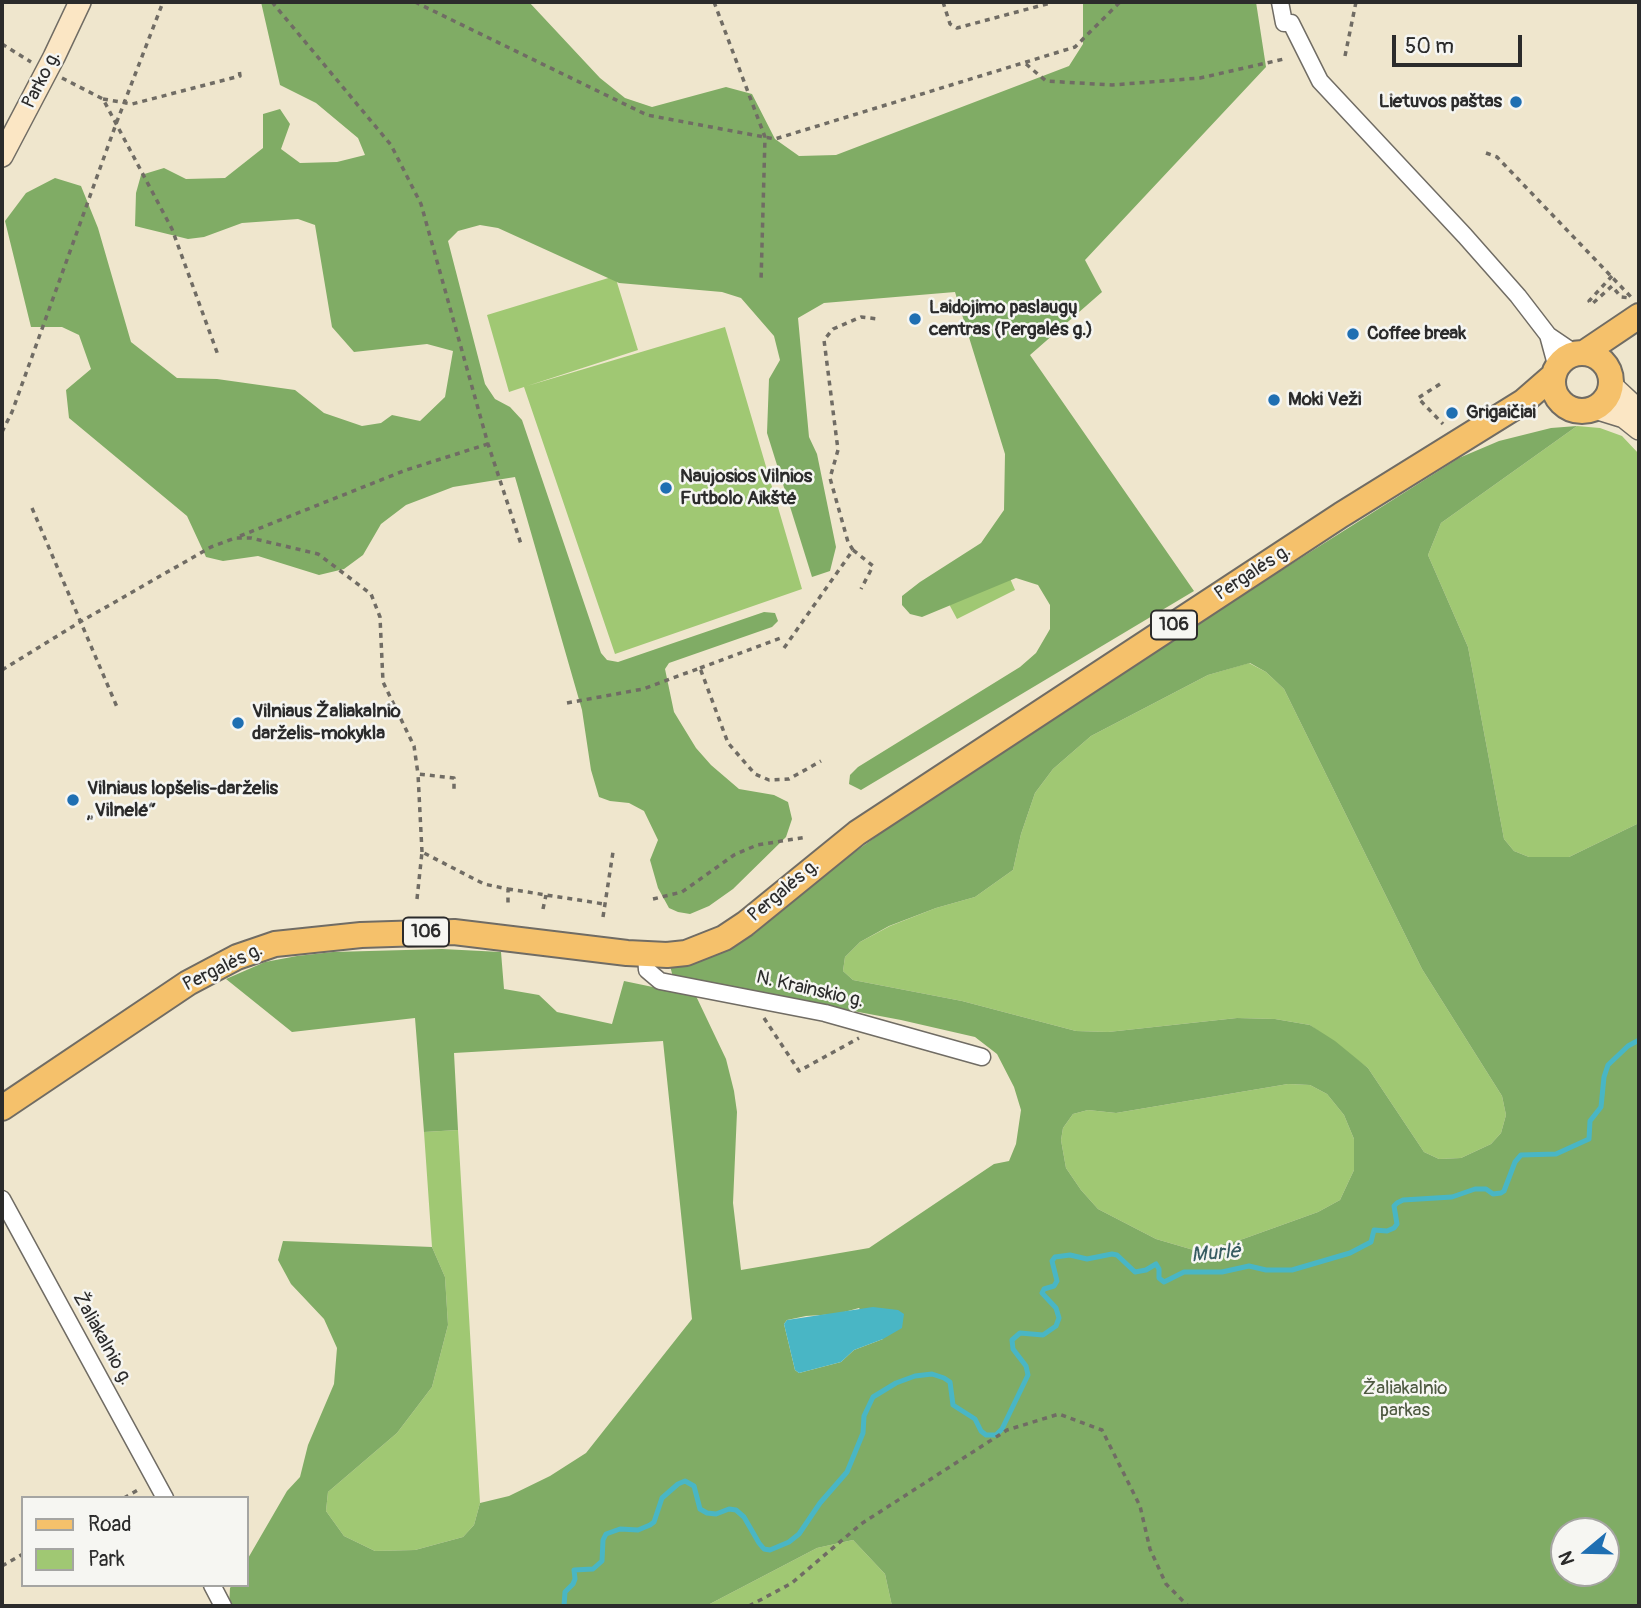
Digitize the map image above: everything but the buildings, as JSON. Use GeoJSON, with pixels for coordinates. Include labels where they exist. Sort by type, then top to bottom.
{"type":"FeatureCollection","features":[{"type":"Feature","properties":{"kind":"main road","name":"Parko g."},"geometry":{"type":"LineString","coordinates":[[2,156],[80,2]]}},
{"type":"Feature","properties":{"kind":"main road","name":"Pergalės g."},"geometry":{"type":"LineString","coordinates":[[2,1108],[188,983],[237,957],[275,944],[361,934],[454,932],[646,954],[686,953],[724,938],[745,924],[820,861],[904,802],[1341,515],[1523,402],[1568,363],[1639,316]]}},
{"type":"Feature","properties":{"kind":"main road"},"geometry":{"type":"LineString","coordinates":[[1595,408],[1608,394],[1609,378],[1617,353],[1639,326]]}},
{"type":"Feature","properties":{"kind":"main road"},"geometry":{"type":"LineString","coordinates":[[1639,411],[1609,378],[1599,359],[1568,363],[1555,391],[1564,404],[1579,411],[1595,408],[1624,417],[1639,429]]}},
{"type":"Feature","properties":{"kind":"main road","name":"Pergalės g."},"geometry":{"type":"LineString","coordinates":[[1493,421],[1526,410],[1564,404]]}},
{"type":"Feature","properties":{"kind":"street"},"geometry":{"type":"LineString","coordinates":[[1280,2],[1284,23],[1291,23],[1320,81],[1518,296],[1568,363]]}},
{"type":"Feature","properties":{"kind":"street","name":"N. Krainskio g."},"geometry":{"type":"LineString","coordinates":[[646,954],[647,970],[660,981],[825,1013],[982,1056]]}},
{"type":"Feature","properties":{"kind":"street","name":"Žaliakalnio g."},"geometry":{"type":"LineString","coordinates":[[2,1199],[164,1496]]}},
{"type":"Feature","properties":{"kind":"street"},"geometry":{"type":"LineString","coordinates":[[213,1587],[223,1606]]}},
{"type":"Feature","properties":{"kind":"path"},"geometry":{"type":"LineString","coordinates":[[2,432],[16,402],[163,2]]}},
{"type":"Feature","properties":{"kind":"path"},"geometry":{"type":"LineString","coordinates":[[272,2],[391,145],[421,204],[488,444],[522,547]]}},
{"type":"Feature","properties":{"kind":"path"},"geometry":{"type":"LineString","coordinates":[[415,2],[647,116],[775,139],[1075,47],[1120,2]]}},
{"type":"Feature","properties":{"kind":"path"},"geometry":{"type":"LineString","coordinates":[[714,2],[765,137],[761,282]]}},
{"type":"Feature","properties":{"kind":"path"},"geometry":{"type":"LineString","coordinates":[[943,2],[950,24],[957,28],[1054,2]]}},
{"type":"Feature","properties":{"kind":"path"},"geometry":{"type":"LineString","coordinates":[[1345,56],[1356,2]]}},
{"type":"Feature","properties":{"kind":"path"},"geometry":{"type":"LineString","coordinates":[[2,44],[103,99],[132,104],[240,76],[239,69]]}},
{"type":"Feature","properties":{"kind":"path"},"geometry":{"type":"LineString","coordinates":[[1026,64],[1046,81],[1112,85],[1200,78],[1283,59]]}},
{"type":"Feature","properties":{"kind":"path"},"geometry":{"type":"LineString","coordinates":[[103,99],[172,229],[218,355]]}},
{"type":"Feature","properties":{"kind":"path"},"geometry":{"type":"LineString","coordinates":[[1486,153],[1497,157],[1612,276],[1633,298],[1621,297],[1612,286],[1592,304],[1589,301],[1612,276]]}},
{"type":"Feature","properties":{"kind":"path"},"geometry":{"type":"LineString","coordinates":[[861,589],[873,566],[853,550],[848,542],[830,478],[838,450],[824,340],[833,329],[861,317],[878,319]]}},
{"type":"Feature","properties":{"kind":"path"},"geometry":{"type":"LineString","coordinates":[[1440,384],[1418,398],[1443,424]]}},
{"type":"Feature","properties":{"kind":"path"},"geometry":{"type":"LineString","coordinates":[[2,670],[211,547],[407,470],[488,444]]}},
{"type":"Feature","properties":{"kind":"path"},"geometry":{"type":"LineString","coordinates":[[32,508],[117,707]]}},
{"type":"Feature","properties":{"kind":"path"},"geometry":{"type":"LineString","coordinates":[[235,538],[251,538],[318,554],[371,594],[380,617],[383,682],[414,747],[422,852],[417,899]]}},
{"type":"Feature","properties":{"kind":"path"},"geometry":{"type":"LineString","coordinates":[[784,648],[853,550]]}},
{"type":"Feature","properties":{"kind":"path"},"geometry":{"type":"LineString","coordinates":[[567,703],[643,689],[781,638]]}},
{"type":"Feature","properties":{"kind":"path"},"geometry":{"type":"LineString","coordinates":[[700,668],[728,743],[755,774],[769,780],[789,779],[821,761]]}},
{"type":"Feature","properties":{"kind":"path"},"geometry":{"type":"LineString","coordinates":[[418,774],[454,778],[454,789]]}},
{"type":"Feature","properties":{"kind":"path"},"geometry":{"type":"LineString","coordinates":[[653,899],[682,892],[734,855],[757,845],[807,838]]}},
{"type":"Feature","properties":{"kind":"path"},"geometry":{"type":"LineString","coordinates":[[422,852],[484,884],[604,904]]}},
{"type":"Feature","properties":{"kind":"path"},"geometry":{"type":"LineString","coordinates":[[603,917],[613,852]]}},
{"type":"Feature","properties":{"kind":"path"},"geometry":{"type":"LineString","coordinates":[[508,888],[508,905]]}},
{"type":"Feature","properties":{"kind":"path"},"geometry":{"type":"LineString","coordinates":[[543,909],[546,895]]}},
{"type":"Feature","properties":{"kind":"path"},"geometry":{"type":"LineString","coordinates":[[765,1019],[799,1071],[878,1028]]}},
{"type":"Feature","properties":{"kind":"path"},"geometry":{"type":"LineString","coordinates":[[749,1606],[792,1583],[860,1524],[1007,1430],[1059,1414],[1102,1430],[1140,1506],[1150,1549],[1166,1584],[1188,1606]]}},
{"type":"Feature","properties":{"kind":"path"},"geometry":{"type":"LineString","coordinates":[[128,1496],[142,1488]]}},
{"type":"Feature","properties":{"kind":"path"},"geometry":{"type":"LineString","coordinates":[[2,1566],[21,1555]]}},
{"type":"Feature","properties":{"kind":"green space"},"geometry":{"type":"Polygon","coordinates":[[[261,2],[529,2],[600,78],[625,98],[652,107],[726,87],[752,94],[775,139],[799,156],[836,155],[1069,66],[1083,44],[1083,2],[1256,2],[1266,67],[1085,260],[1102,292],[1030,355],[1194,591],[861,790],[849,784],[850,775],[858,767],[1020,667],[1036,653],[1050,629],[1050,605],[1038,585],[1016,578],[922,617],[910,614],[902,605],[902,596],[981,543],[1004,510],[1005,454],[955,292],[824,303],[798,318],[809,437],[817,454],[836,547],[830,571],[812,577],[767,433],[769,379],[780,360],[774,336],[741,298],[722,292],[619,283],[498,228],[480,225],[458,231],[448,241],[485,384],[495,399],[510,407],[522,420],[601,653],[607,660],[618,662],[764,612],[775,613],[778,621],[772,627],[669,663],[665,669],[674,712],[696,748],[739,789],[774,795],[788,802],[792,819],[786,837],[733,889],[709,906],[690,914],[669,908],[658,888],[650,860],[658,840],[644,811],[629,803],[599,797],[591,770],[582,710],[515,477],[453,487],[406,505],[381,524],[363,555],[344,569],[319,575],[258,556],[223,561],[206,557],[187,516],[69,418],[66,390],[91,369],[79,335],[62,327],[31,327],[5,221],[26,193],[55,178],[81,186],[98,228],[131,342],[177,378],[217,379],[295,390],[324,413],[362,426],[381,423],[392,415],[420,421],[445,397],[453,351],[427,344],[354,352],[332,327],[315,225],[298,219],[242,223],[204,237],[188,239],[135,226],[136,193],[141,175],[164,168],[186,179],[225,178],[263,148],[263,114],[280,109],[290,124],[281,149],[300,163],[337,162],[365,155],[358,138],[316,103],[280,85],[261,2]]]}},
{"type":"Feature","properties":{"kind":"green space","name":"Naujosios Vilnios Futbolo Aikštė"},"geometry":{"type":"Polygon","coordinates":[[[615,276],[638,350],[527,386],[725,327],[802,589],[615,654],[524,387],[509,392],[487,315],[615,276]]]}},
{"type":"Feature","properties":{"kind":"green space"},"geometry":{"type":"Polygon","coordinates":[[[1577,426],[1600,428],[1622,436],[1639,454],[1639,823],[1569,857],[1529,857],[1514,851],[1504,839],[1468,647],[1428,555],[1441,523],[1577,426]]]}},
{"type":"Feature","properties":{"kind":"green space","name":"Žaliakalnio parkas"},"geometry":{"type":"Polygon","coordinates":[[[1577,426],[1441,523],[1428,555],[1468,647],[1504,839],[1514,851],[1529,857],[1569,857],[1639,823],[1639,1606],[892,1606],[885,1574],[853,1540],[817,1548],[706,1606],[229,1606],[231,1587],[248,1587],[248,1558],[287,1491],[300,1477],[308,1445],[334,1384],[337,1348],[324,1319],[291,1284],[278,1260],[283,1241],[432,1247],[445,1277],[448,1325],[432,1387],[397,1433],[328,1492],[326,1511],[344,1536],[375,1551],[415,1550],[463,1537],[474,1525],[480,1503],[509,1496],[550,1476],[586,1453],[692,1319],[663,1041],[454,1053],[458,1130],[424,1132],[415,1018],[292,1032],[226,979],[265,962],[297,956],[333,952],[442,949],[501,952],[504,989],[539,995],[557,1012],[612,1024],[624,981],[696,996],[726,1059],[734,1091],[737,1112],[733,1203],[741,1270],[869,1248],[994,1164],[1009,1161],[1016,1144],[1021,1110],[1014,1087],[997,1054],[975,1037],[901,1020],[673,977],[670,966],[714,956],[753,935],[823,875],[924,802],[1459,458],[1499,441],[1551,428],[1577,426]],[[1250,663],[1208,675],[1091,736],[1053,769],[1035,793],[1021,834],[1013,870],[975,897],[889,926],[860,942],[845,957],[843,971],[853,980],[962,1001],[1076,1031],[1108,1032],[1237,1018],[1275,1019],[1310,1025],[1368,1068],[1424,1152],[1439,1159],[1461,1158],[1491,1144],[1501,1133],[1506,1115],[1502,1096],[1422,969],[1284,689],[1266,672],[1250,663]],[[1288,1084],[1116,1113],[1088,1110],[1073,1114],[1063,1128],[1061,1140],[1066,1168],[1098,1209],[1156,1239],[1197,1251],[1243,1239],[1318,1212],[1340,1200],[1354,1170],[1354,1139],[1344,1115],[1327,1094],[1310,1085],[1288,1084]],[[859,1308],[837,1314],[787,1320],[784,1324],[795,1370],[799,1373],[841,1362],[854,1350],[883,1339],[859,1308]]]}},
{"type":"Feature","properties":{"kind":"green space"},"geometry":{"type":"Polygon","coordinates":[[[996,546],[1015,590],[957,619],[935,578],[996,546]]]}},
{"type":"Feature","properties":{"kind":"green space"},"geometry":{"type":"Polygon","coordinates":[[[1249,663],[1266,672],[1284,689],[1422,969],[1502,1096],[1506,1115],[1501,1133],[1491,1144],[1461,1158],[1439,1159],[1424,1152],[1368,1068],[1310,1025],[1275,1019],[1237,1018],[1108,1032],[1076,1031],[962,1001],[853,980],[843,971],[845,957],[860,942],[890,926],[936,908],[975,897],[1013,870],[1021,834],[1035,793],[1053,769],[1091,736],[1208,675],[1249,663]]]}},
{"type":"Feature","properties":{"kind":"green space"},"geometry":{"type":"Polygon","coordinates":[[[1288,1084],[1310,1085],[1327,1094],[1344,1115],[1354,1139],[1354,1170],[1340,1200],[1318,1212],[1243,1239],[1197,1251],[1156,1239],[1098,1209],[1066,1168],[1061,1140],[1063,1128],[1073,1114],[1088,1110],[1116,1113],[1288,1084]]]}},
{"type":"Feature","properties":{"kind":"green space"},"geometry":{"type":"Polygon","coordinates":[[[458,1130],[480,1503],[474,1525],[463,1537],[415,1550],[375,1551],[344,1536],[326,1511],[328,1492],[397,1433],[432,1387],[448,1325],[445,1277],[432,1247],[424,1132],[458,1130]]]}},
{"type":"Feature","properties":{"kind":"green space"},"geometry":{"type":"Polygon","coordinates":[[[853,1540],[885,1574],[892,1606],[706,1606],[817,1548],[853,1540]]]}},
{"type":"Feature","properties":{"kind":"water"},"geometry":{"type":"Polygon","coordinates":[[[873,1307],[898,1310],[904,1314],[902,1328],[854,1350],[841,1362],[799,1373],[795,1370],[784,1324],[787,1320],[873,1307]]]}},
{"type":"Feature","properties":{"kind":"waterway","name":"Murlė"},"geometry":{"type":"LineString","coordinates":[[564,1606],[565,1592],[575,1579],[574,1570],[593,1569],[602,1561],[606,1534],[620,1529],[638,1530],[650,1525],[654,1522],[662,1498],[685,1481],[694,1486],[700,1509],[716,1514],[729,1509],[736,1510],[744,1517],[764,1549],[770,1550],[789,1542],[799,1534],[820,1503],[847,1472],[863,1433],[864,1416],[873,1397],[896,1383],[915,1376],[932,1374],[944,1378],[950,1382],[953,1405],[975,1419],[986,1435],[996,1435],[1002,1429],[1028,1375],[1026,1366],[1013,1349],[1012,1340],[1020,1333],[1043,1335],[1056,1326],[1059,1318],[1056,1308],[1042,1293],[1057,1281],[1052,1261],[1055,1257],[1070,1255],[1087,1259],[1117,1255],[1135,1272],[1156,1264],[1159,1278],[1164,1282],[1184,1272],[1222,1272],[1249,1266],[1266,1270],[1292,1270],[1350,1253],[1371,1242],[1374,1230],[1387,1231],[1394,1228],[1397,1224],[1394,1206],[1403,1200],[1452,1197],[1475,1189],[1486,1189],[1493,1194],[1501,1193],[1521,1155],[1556,1154],[1589,1139],[1590,1121],[1601,1107],[1608,1065],[1628,1046],[1639,1040]]}},
{"type":"Feature","properties":{"kind":"place","name":"Lietuvos paštas"},"geometry":{"type":"Point","coordinates":[1516,102]}},
{"type":"Feature","properties":{"kind":"place","name":"Laidojimo paslaugų centras (Pergalės g.)"},"geometry":{"type":"Point","coordinates":[915,319]}},
{"type":"Feature","properties":{"kind":"place","name":"Coffee break"},"geometry":{"type":"Point","coordinates":[1353,334]}},
{"type":"Feature","properties":{"kind":"place","name":"Moki Veži"},"geometry":{"type":"Point","coordinates":[1274,400]}},
{"type":"Feature","properties":{"kind":"place","name":"Grigaičiai"},"geometry":{"type":"Point","coordinates":[1452,413]}},
{"type":"Feature","properties":{"kind":"place","name":"Naujosios Vilnios Futbolo Aikštė"},"geometry":{"type":"Point","coordinates":[666,488]}},
{"type":"Feature","properties":{"kind":"place","name":"Vilniaus Žaliakalnio darželis-mokykla"},"geometry":{"type":"Point","coordinates":[238,723]}},
{"type":"Feature","properties":{"kind":"place","name":"Vilniaus lopšelis-darželis „Vilnelė“"},"geometry":{"type":"Point","coordinates":[73,800]}}]}
